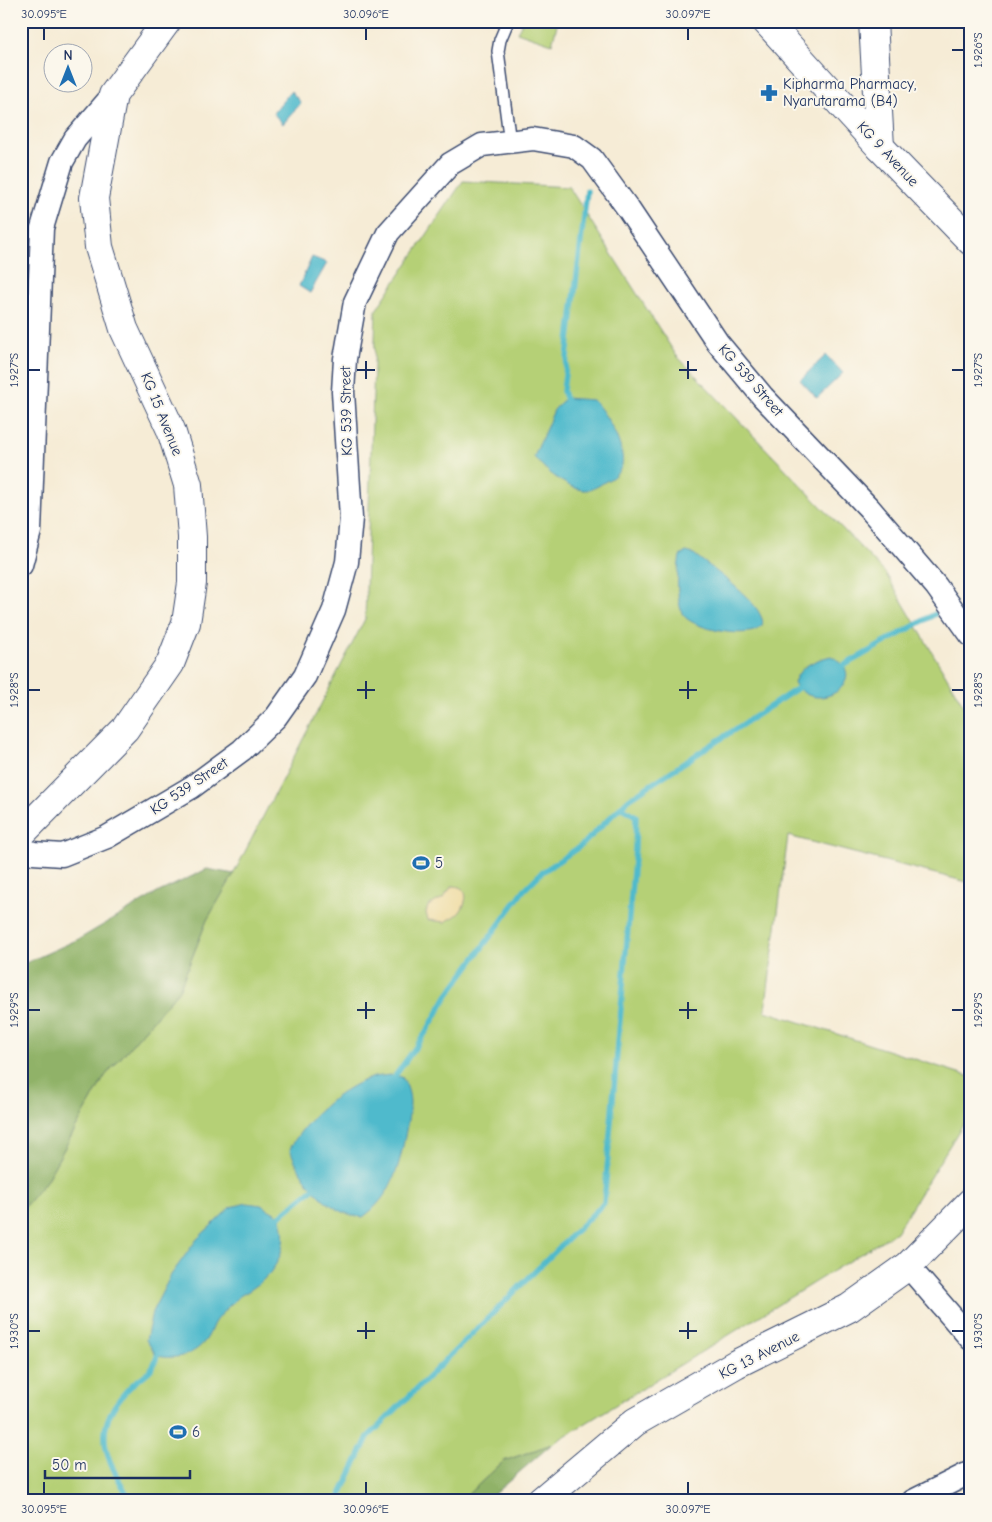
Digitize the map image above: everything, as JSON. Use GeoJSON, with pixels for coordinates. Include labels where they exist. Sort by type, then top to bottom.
{"type":"FeatureCollection","features":[{"type":"Feature","properties":{"kind":"main road","name":"KG 15 Avenue"},"geometry":{"type":"LineString","coordinates":[[21,834],[125,729],[170,664],[186,623],[192,583],[192,537],[188,485],[171,430],[124,329],[99,247],[94,198],[113,95],[167,21]]}},
{"type":"Feature","properties":{"kind":"main road"},"geometry":{"type":"LineString","coordinates":[[873,21],[880,147]]}},
{"type":"Feature","properties":{"kind":"main road","name":"KG 9 Avenue"},"geometry":{"type":"LineString","coordinates":[[770,22],[880,147],[971,241]]}},
{"type":"Feature","properties":{"kind":"main road","name":"KG 13 Avenue"},"geometry":{"type":"LineString","coordinates":[[541,1501],[635,1422],[736,1364],[849,1308],[908,1266],[971,1202]]}},
{"type":"Feature","properties":{"kind":"street"},"geometry":{"type":"LineString","coordinates":[[21,564],[30,531],[29,334],[42,228],[62,162],[75,140],[113,95]]}},
{"type":"Feature","properties":{"kind":"street","name":"KG 539 Street"},"geometry":{"type":"LineString","coordinates":[[21,848],[33,853],[62,855],[108,837],[192,787],[242,750],[276,717],[305,676],[334,610],[347,562],[351,518],[343,392],[345,359],[355,302],[388,233],[450,164],[482,145],[510,143],[534,138],[574,146],[592,159],[630,210],[718,344],[763,397],[869,508],[936,586],[971,636]]}},
{"type":"Feature","properties":{"kind":"street"},"geometry":{"type":"LineString","coordinates":[[908,1266],[971,1339]]}},
{"type":"Feature","properties":{"kind":"street"},"geometry":{"type":"LineString","coordinates":[[913,1501],[949,1494],[971,1472]]}},
{"type":"Feature","properties":{"kind":"lane"},"geometry":{"type":"LineString","coordinates":[[508,21],[500,40],[498,51],[510,143]]}},
{"type":"Feature","properties":{"kind":"green space"},"geometry":{"type":"Polygon","coordinates":[[[523,21],[558,21],[552,44],[517,32],[523,21]]]}},
{"type":"Feature","properties":{"kind":"green space"},"geometry":{"type":"Polygon","coordinates":[[[463,181],[569,187],[676,355],[886,574],[971,718],[971,883],[788,836],[765,1011],[971,1077],[971,1111],[896,1232],[552,1444],[504,1461],[461,1501],[21,1501],[21,1211],[46,1181],[105,1076],[179,990],[207,920],[234,873],[365,619],[376,310],[463,181]]]}},
{"type":"Feature","properties":{"kind":"green space"},"geometry":{"type":"Polygon","coordinates":[[[207,869],[234,874],[207,920],[179,990],[105,1076],[46,1181],[21,1211],[21,965],[81,938],[159,892],[207,869]]]}},
{"type":"Feature","properties":{"kind":"green space"},"geometry":{"type":"Polygon","coordinates":[[[552,1444],[486,1501],[461,1501],[504,1461],[552,1444]]]}},
{"type":"Feature","properties":{"kind":"sand"},"geometry":{"type":"Polygon","coordinates":[[[452,886],[462,889],[466,895],[462,909],[445,922],[428,920],[426,913],[428,906],[443,898],[452,886]]]}},
{"type":"Feature","properties":{"kind":"water"},"geometry":{"type":"Polygon","coordinates":[[[291,91],[301,103],[283,124],[273,113],[291,91]]]}},
{"type":"Feature","properties":{"kind":"water"},"geometry":{"type":"Polygon","coordinates":[[[312,257],[327,263],[310,293],[299,286],[312,257]]]}},
{"type":"Feature","properties":{"kind":"water"},"geometry":{"type":"Polygon","coordinates":[[[826,355],[843,373],[817,398],[800,380],[826,355]]]}},
{"type":"Feature","properties":{"kind":"water"},"geometry":{"type":"Polygon","coordinates":[[[565,398],[593,400],[609,421],[621,449],[622,465],[618,472],[591,489],[578,489],[564,483],[544,468],[534,457],[554,410],[565,398]]]}},
{"type":"Feature","properties":{"kind":"water"},"geometry":{"type":"Polygon","coordinates":[[[686,552],[694,554],[742,593],[758,611],[762,619],[761,626],[754,631],[743,633],[728,632],[713,630],[688,620],[682,613],[678,584],[680,556],[686,552]]]}},
{"type":"Feature","properties":{"kind":"water"},"geometry":{"type":"Polygon","coordinates":[[[831,656],[843,665],[847,674],[845,683],[838,691],[828,696],[816,697],[804,693],[794,683],[796,677],[808,665],[831,656]]]}},
{"type":"Feature","properties":{"kind":"water"},"geometry":{"type":"Polygon","coordinates":[[[390,1075],[402,1077],[410,1099],[400,1159],[392,1181],[381,1200],[363,1217],[351,1215],[328,1203],[318,1194],[301,1172],[290,1149],[313,1117],[336,1097],[373,1077],[390,1075]]]}},
{"type":"Feature","properties":{"kind":"water"},"geometry":{"type":"Polygon","coordinates":[[[247,1203],[261,1205],[280,1216],[284,1237],[280,1256],[275,1265],[262,1281],[237,1298],[221,1315],[203,1344],[197,1349],[179,1357],[157,1356],[146,1340],[152,1312],[171,1275],[197,1239],[231,1207],[247,1203]]]}},
{"type":"Feature","properties":{"kind":"waterway"},"geometry":{"type":"LineString","coordinates":[[565,398],[563,391],[587,191]]}},
{"type":"Feature","properties":{"kind":"waterway"},"geometry":{"type":"LineString","coordinates":[[843,666],[935,614]]}},
{"type":"Feature","properties":{"kind":"waterway"},"geometry":{"type":"LineString","coordinates":[[395,1076],[427,1031],[447,996],[524,890],[541,873],[582,845],[629,799],[798,688]]}},
{"type":"Feature","properties":{"kind":"waterway"},"geometry":{"type":"LineString","coordinates":[[338,1501],[368,1437],[604,1203],[635,848],[636,816],[620,807]]}},
{"type":"Feature","properties":{"kind":"waterway"},"geometry":{"type":"LineString","coordinates":[[280,1216],[314,1188]]}},
{"type":"Feature","properties":{"kind":"waterway"},"geometry":{"type":"LineString","coordinates":[[131,1501],[113,1469],[108,1455],[105,1441],[106,1428],[110,1414],[119,1399],[151,1369],[157,1356]]}},
{"type":"Feature","properties":{"kind":"place","name":"Kipharma Pharmacy, Nyarutarama (B4)"},"geometry":{"type":"Point","coordinates":[769,93]}},
{"type":"Feature","properties":{"kind":"place","name":"5"},"geometry":{"type":"Point","coordinates":[421,863]}},
{"type":"Feature","properties":{"kind":"place","name":"6"},"geometry":{"type":"Point","coordinates":[178,1432]}}]}
